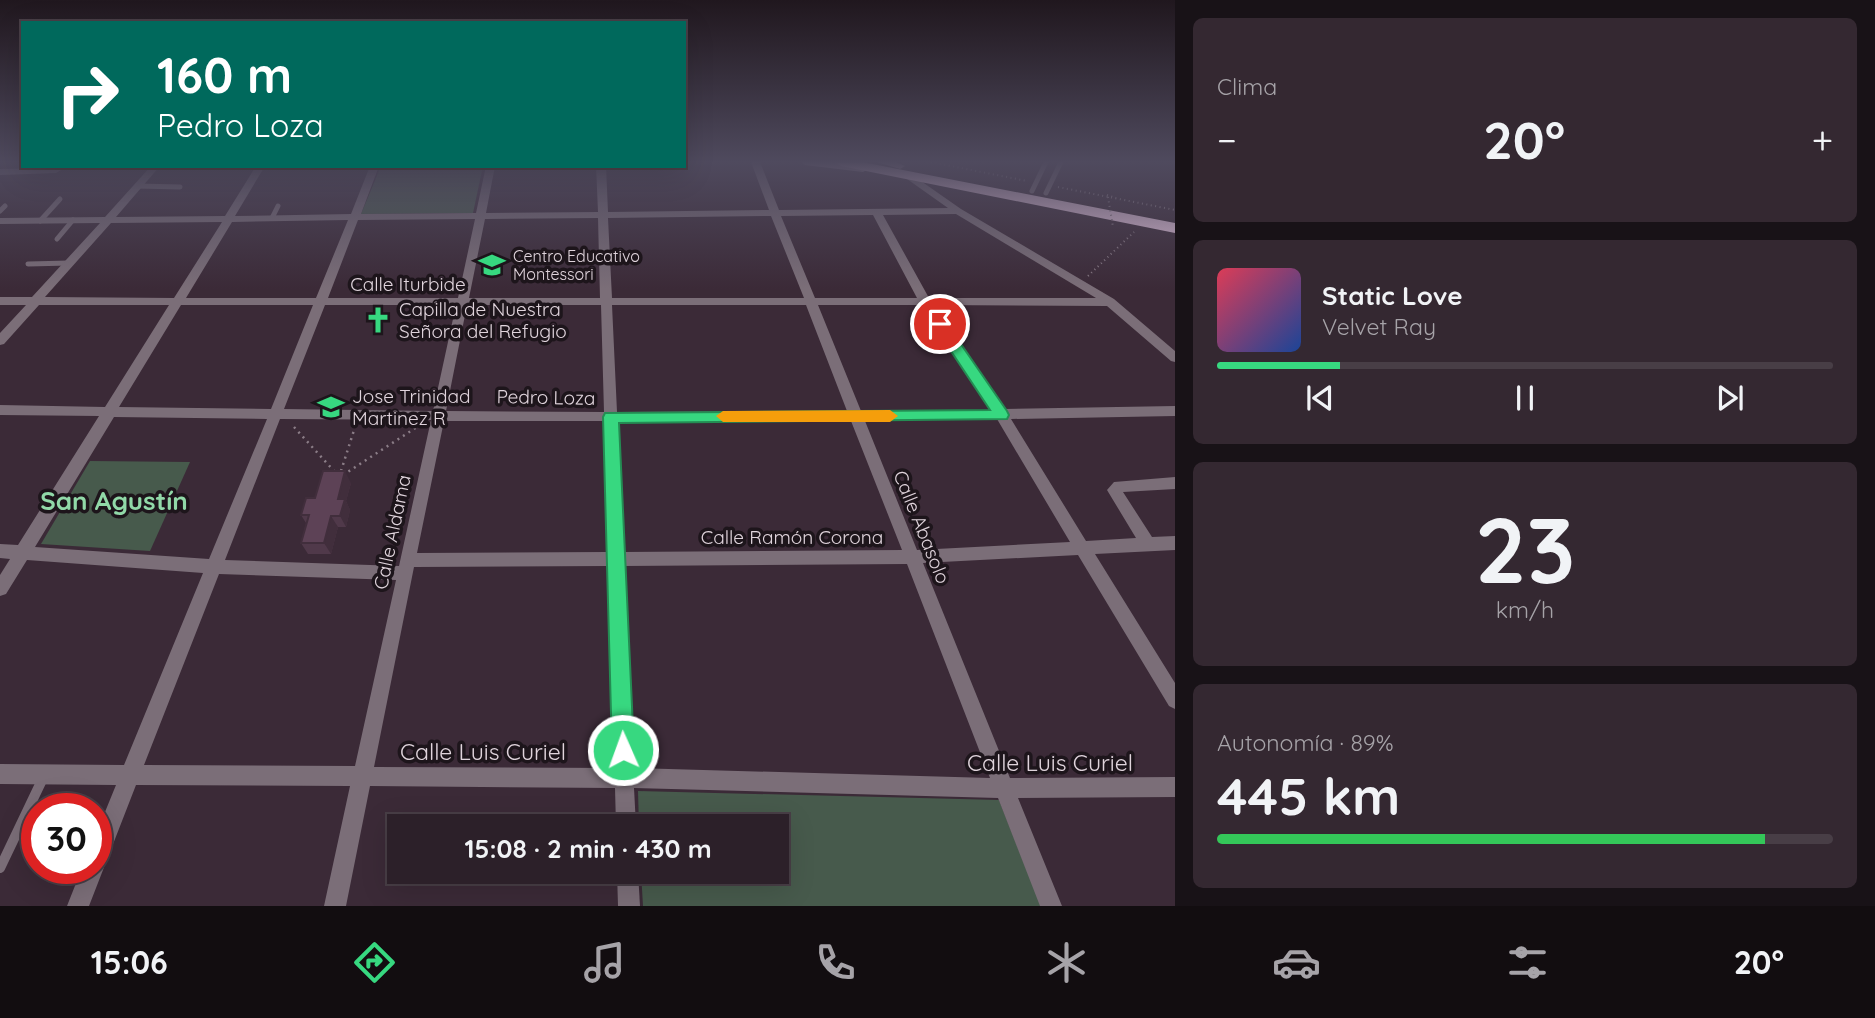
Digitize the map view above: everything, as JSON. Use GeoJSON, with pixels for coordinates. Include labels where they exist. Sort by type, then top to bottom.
{"type":"FeatureCollection","features":[{"type":"Feature","properties":{"kind":"highway"},"geometry":{"type":"LineString","coordinates":[[1068,204],[1175,228]]}},
{"type":"Feature","properties":{"kind":"highway"},"geometry":{"type":"LineString","coordinates":[[1109,204],[1175,216]]}},
{"type":"Feature","properties":{"kind":"street"},"geometry":{"type":"LineString","coordinates":[[0,341],[122,204]]}},
{"type":"Feature","properties":{"kind":"street"},"geometry":{"type":"LineString","coordinates":[[0,589],[237,204]]}},
{"type":"Feature","properties":{"kind":"street"},"geometry":{"type":"LineString","coordinates":[[112,821],[219,567],[320,301],[360,204]]}},
{"type":"Feature","properties":{"kind":"street","name":"Calle Aldama"},"geometry":{"type":"LineString","coordinates":[[335,906],[436,415],[483,204]]}},
{"type":"Feature","properties":{"kind":"street"},"geometry":{"type":"LineString","coordinates":[[603,204],[626,814]]}},
{"type":"Feature","properties":{"kind":"street","name":"Calle Abasolo"},"geometry":{"type":"LineString","coordinates":[[772,204],[1052,906]]}},
{"type":"Feature","properties":{"kind":"street"},"geometry":{"type":"LineString","coordinates":[[949,204],[1110,302],[1175,358]]}},
{"type":"Feature","properties":{"kind":"street"},"geometry":{"type":"LineString","coordinates":[[876,211],[925,302],[1001,415],[1175,699]]}},
{"type":"Feature","properties":{"kind":"street"},"geometry":{"type":"LineString","coordinates":[[0,221],[958,211]]}},
{"type":"Feature","properties":{"kind":"street","name":"Calle Iturbide"},"geometry":{"type":"LineString","coordinates":[[0,301],[1110,302]]}},
{"type":"Feature","properties":{"kind":"street","name":"Pedro Loza"},"geometry":{"type":"LineString","coordinates":[[0,410],[611,417],[1001,415],[1175,411]]}},
{"type":"Feature","properties":{"kind":"street"},"geometry":{"type":"LineString","coordinates":[[1148,545],[1114,490],[1119,486],[1175,483]]}},
{"type":"Feature","properties":{"kind":"street","name":"Calle Ramón Corona"},"geometry":{"type":"LineString","coordinates":[[0,551],[219,567],[407,566],[616,559],[911,557],[1175,543]]}},
{"type":"Feature","properties":{"kind":"street","name":"Calle Luis Curiel"},"geometry":{"type":"LineString","coordinates":[[0,774],[624,778],[1004,788],[1175,787]]}},
{"type":"Feature","properties":{"kind":"street"},"geometry":{"type":"LineString","coordinates":[[78,906],[87,884]]}},
{"type":"Feature","properties":{"kind":"street"},"geometry":{"type":"LineString","coordinates":[[628,884],[629,906]]}},
{"type":"Feature","properties":{"kind":"lane"},"geometry":{"type":"LineString","coordinates":[[40,221],[55,204]]}},
{"type":"Feature","properties":{"kind":"lane"},"geometry":{"type":"LineString","coordinates":[[0,212],[5,206]]}},
{"type":"Feature","properties":{"kind":"lane"},"geometry":{"type":"LineString","coordinates":[[272,218],[278,206]]}},
{"type":"Feature","properties":{"kind":"lane"},"geometry":{"type":"LineString","coordinates":[[57,239],[73,220]]}},
{"type":"Feature","properties":{"kind":"lane"},"geometry":{"type":"LineString","coordinates":[[28,264],[69,263]]}},
{"type":"Feature","properties":{"kind":"lane"},"geometry":{"type":"LineString","coordinates":[[0,868],[45,774]]}},
{"type":"Feature","properties":{"kind":"path"},"geometry":{"type":"LineString","coordinates":[[1109,204],[1113,227]]}},
{"type":"Feature","properties":{"kind":"path"},"geometry":{"type":"LineString","coordinates":[[1081,283],[1140,227]]}},
{"type":"Feature","properties":{"kind":"path"},"geometry":{"type":"LineString","coordinates":[[279,413],[339,478]]}},
{"type":"Feature","properties":{"kind":"path"},"geometry":{"type":"LineString","coordinates":[[339,478],[359,414]]}},
{"type":"Feature","properties":{"kind":"path"},"geometry":{"type":"LineString","coordinates":[[339,478],[436,415]]}},
{"type":"Feature","properties":{"kind":"green space"},"geometry":{"type":"Polygon","coordinates":[[[365,204],[475,204],[473,213],[361,214],[365,204]]]}},
{"type":"Feature","properties":{"kind":"green space"},"geometry":{"type":"Polygon","coordinates":[[[90,461],[190,462],[150,551],[41,544],[90,461]]]}},
{"type":"Feature","properties":{"kind":"green space"},"geometry":{"type":"Polygon","coordinates":[[[638,791],[999,800],[1041,906],[643,906],[642,884],[789,884],[789,814],[639,814],[638,791]]]}},
{"type":"Feature","properties":{"kind":"building"},"geometry":{"type":"Polygon","coordinates":[[[323,471],[345,471],[338,499],[345,499],[340,516],[331,516],[324,543],[301,543],[309,515],[301,515],[306,498],[315,498],[323,471]]]}},
{"type":"Feature","properties":{"kind":"slow traffic"},"geometry":{"type":"LineString","coordinates":[[723,416],[890,416]]}},
{"type":"Feature","properties":{"kind":"place","name":"Centro Educativo Montessori"},"geometry":{"type":"Point","coordinates":[492,265]}},
{"type":"Feature","properties":{"kind":"place","name":"Capilla de Nuestra Señora del Refugio"},"geometry":{"type":"Point","coordinates":[378,320]}},
{"type":"Feature","properties":{"kind":"place","name":"Jose Trinidad Martinez R"},"geometry":{"type":"Point","coordinates":[331,407]}},
{"type":"Feature","properties":{"kind":"district","name":"San Agustín"},"geometry":{"type":"Point","coordinates":[114,501]}},
{"type":"Feature","properties":{"kind":"route"},"geometry":{"type":"LineString","coordinates":[[623,750],[611,417],[1001,415],[940,324]]}}]}
